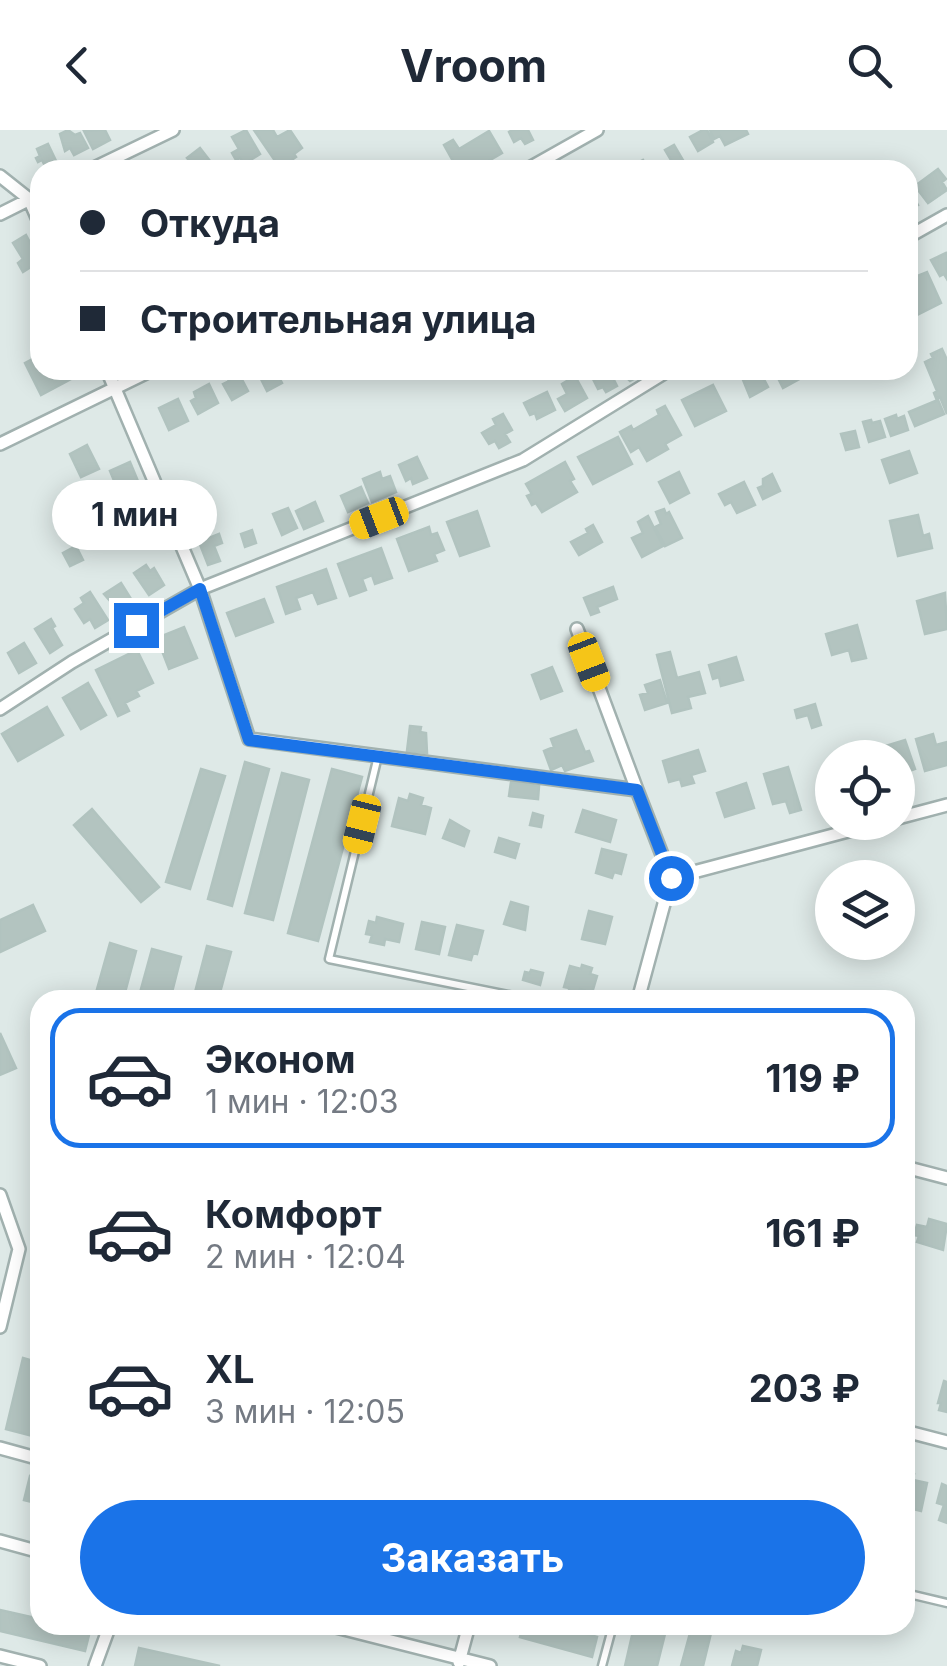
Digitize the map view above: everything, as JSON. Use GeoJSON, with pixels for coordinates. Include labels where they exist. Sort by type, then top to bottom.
{"type":"FeatureCollection","features":[{"type":"Feature","properties":{"kind":"street"},"geometry":{"type":"LineString","coordinates":[[111,160],[173,130]]}},
{"type":"Feature","properties":{"kind":"street"},"geometry":{"type":"LineString","coordinates":[[544,160],[597,130]]}},
{"type":"Feature","properties":{"kind":"street"},"geometry":{"type":"LineString","coordinates":[[0,176],[30,195]]}},
{"type":"Feature","properties":{"kind":"street"},"geometry":{"type":"LineString","coordinates":[[0,214],[30,199]]}},
{"type":"Feature","properties":{"kind":"street"},"geometry":{"type":"LineString","coordinates":[[918,231],[947,215]]}},
{"type":"Feature","properties":{"kind":"street"},"geometry":{"type":"LineString","coordinates":[[112,380],[200,589],[249,740],[637,790]]}},
{"type":"Feature","properties":{"kind":"street"},"geometry":{"type":"LineString","coordinates":[[0,444],[132,380]]}},
{"type":"Feature","properties":{"kind":"street"},"geometry":{"type":"LineString","coordinates":[[0,710],[72,662],[200,589],[523,460],[654,380]]}},
{"type":"Feature","properties":{"kind":"street"},"geometry":{"type":"LineString","coordinates":[[577,629],[671,878],[641,990]]}},
{"type":"Feature","properties":{"kind":"street"},"geometry":{"type":"LineString","coordinates":[[915,814],[947,806]]}},
{"type":"Feature","properties":{"kind":"street"},"geometry":{"type":"LineString","coordinates":[[671,878],[815,840]]}},
{"type":"Feature","properties":{"kind":"street"},"geometry":{"type":"LineString","coordinates":[[915,1170],[947,1178]]}},
{"type":"Feature","properties":{"kind":"street"},"geometry":{"type":"LineString","coordinates":[[0,1195],[19,1249],[0,1327]]}},
{"type":"Feature","properties":{"kind":"street"},"geometry":{"type":"LineString","coordinates":[[915,1434],[947,1442]]}},
{"type":"Feature","properties":{"kind":"street"},"geometry":{"type":"LineString","coordinates":[[0,1448],[30,1456]]}},
{"type":"Feature","properties":{"kind":"street"},"geometry":{"type":"LineString","coordinates":[[0,1541],[30,1549]]}},
{"type":"Feature","properties":{"kind":"street"},"geometry":{"type":"LineString","coordinates":[[95,1666],[106,1635]]}},
{"type":"Feature","properties":{"kind":"street"},"geometry":{"type":"LineString","coordinates":[[363,1635],[459,1662],[490,1666]]}},
{"type":"Feature","properties":{"kind":"street"},"geometry":{"type":"LineString","coordinates":[[459,1662],[466,1635]]}},
{"type":"Feature","properties":{"kind":"street"},"geometry":{"type":"LineString","coordinates":[[0,1656],[40,1666]]}},
{"type":"Feature","properties":{"kind":"lane"},"geometry":{"type":"LineString","coordinates":[[378,756],[329,959],[483,990]]}},
{"type":"Feature","properties":{"kind":"lane"},"geometry":{"type":"LineString","coordinates":[[0,1237],[15,1239]]}},
{"type":"Feature","properties":{"kind":"lane"},"geometry":{"type":"LineString","coordinates":[[915,1595],[947,1603]]}},
{"type":"Feature","properties":{"kind":"lane"},"geometry":{"type":"LineString","coordinates":[[602,1666],[610,1635]]}},
{"type":"Feature","properties":{"kind":"building"},"geometry":{"type":"Polygon","coordinates":[[[68,130],[75,135],[80,133],[88,148],[74,155],[70,148],[65,151],[60,134],[68,130]]]}},
{"type":"Feature","properties":{"kind":"building"},"geometry":{"type":"Polygon","coordinates":[[[105,130],[110,140],[93,149],[84,131],[105,130]]]}},
{"type":"Feature","properties":{"kind":"building"},"geometry":{"type":"Polygon","coordinates":[[[246,130],[260,154],[250,160],[236,160],[232,153],[239,149],[232,137],[246,130]]]}},
{"type":"Feature","properties":{"kind":"building"},"geometry":{"type":"Polygon","coordinates":[[[254,130],[273,130],[277,137],[290,130],[302,148],[292,160],[275,160],[254,130]]]}},
{"type":"Feature","properties":{"kind":"building"},"geometry":{"type":"Polygon","coordinates":[[[528,130],[533,140],[525,144],[521,138],[514,142],[509,132],[528,130]]]}},
{"type":"Feature","properties":{"kind":"building"},"geometry":{"type":"Polygon","coordinates":[[[707,130],[713,142],[698,151],[690,137],[707,130]]]}},
{"type":"Feature","properties":{"kind":"building"},"geometry":{"type":"Polygon","coordinates":[[[710,130],[746,130],[748,134],[725,145],[720,136],[714,139],[710,130]]]}},
{"type":"Feature","properties":{"kind":"building"},"geometry":{"type":"Polygon","coordinates":[[[489,131],[502,153],[490,160],[452,160],[444,145],[453,140],[459,149],[489,131]]]}},
{"type":"Feature","properties":{"kind":"building"},"geometry":{"type":"Polygon","coordinates":[[[48,144],[56,160],[37,160],[37,149],[48,144]]]}},
{"type":"Feature","properties":{"kind":"building"},"geometry":{"type":"Polygon","coordinates":[[[674,145],[683,160],[671,160],[665,150],[674,145]]]}},
{"type":"Feature","properties":{"kind":"building"},"geometry":{"type":"Polygon","coordinates":[[[200,148],[209,160],[189,160],[200,148]]]}},
{"type":"Feature","properties":{"kind":"building"},"geometry":{"type":"Polygon","coordinates":[[[938,169],[946,179],[942,182],[947,190],[928,203],[918,184],[938,169]]]}},
{"type":"Feature","properties":{"kind":"building"},"geometry":{"type":"Polygon","coordinates":[[[26,235],[30,242],[30,267],[23,272],[18,263],[23,259],[13,243],[26,235]]]}},
{"type":"Feature","properties":{"kind":"building"},"geometry":{"type":"Polygon","coordinates":[[[946,253],[947,279],[944,274],[940,276],[931,260],[946,253]]]}},
{"type":"Feature","properties":{"kind":"building"},"geometry":{"type":"Polygon","coordinates":[[[927,272],[941,303],[918,314],[918,276],[927,272]]]}},
{"type":"Feature","properties":{"kind":"building"},"geometry":{"type":"Polygon","coordinates":[[[942,349],[947,360],[947,414],[940,397],[936,398],[937,391],[925,362],[942,349]]]}},
{"type":"Feature","properties":{"kind":"building"},"geometry":{"type":"Polygon","coordinates":[[[34,380],[69,380],[41,395],[34,380]]]}},
{"type":"Feature","properties":{"kind":"building"},"geometry":{"type":"Polygon","coordinates":[[[242,380],[248,391],[232,400],[223,384],[242,380]]]}},
{"type":"Feature","properties":{"kind":"building"},"geometry":{"type":"Polygon","coordinates":[[[262,380],[280,380],[282,383],[267,391],[262,380]]]}},
{"type":"Feature","properties":{"kind":"building"},"geometry":{"type":"Polygon","coordinates":[[[577,380],[587,398],[565,411],[558,399],[567,394],[562,384],[577,380]]]}},
{"type":"Feature","properties":{"kind":"building"},"geometry":{"type":"Polygon","coordinates":[[[594,380],[614,380],[617,386],[606,392],[603,387],[598,389],[594,380]]]}},
{"type":"Feature","properties":{"kind":"building"},"geometry":{"type":"Polygon","coordinates":[[[743,380],[764,380],[768,387],[750,397],[743,380]]]}},
{"type":"Feature","properties":{"kind":"building"},"geometry":{"type":"Polygon","coordinates":[[[779,380],[798,380],[783,388],[779,380]]]}},
{"type":"Feature","properties":{"kind":"building"},"geometry":{"type":"Polygon","coordinates":[[[209,384],[218,403],[198,414],[191,401],[196,398],[194,392],[209,384]]]}},
{"type":"Feature","properties":{"kind":"building"},"geometry":{"type":"Polygon","coordinates":[[[713,385],[726,411],[695,426],[682,400],[713,385]]]}},
{"type":"Feature","properties":{"kind":"building"},"geometry":{"type":"Polygon","coordinates":[[[547,392],[555,410],[537,419],[524,403],[547,392]]]}},
{"type":"Feature","properties":{"kind":"building"},"geometry":{"type":"Polygon","coordinates":[[[178,399],[188,421],[169,430],[159,408],[178,399]]]}},
{"type":"Feature","properties":{"kind":"building"},"geometry":{"type":"Polygon","coordinates":[[[938,400],[944,414],[915,426],[909,412],[938,400]]]}},
{"type":"Feature","properties":{"kind":"building"},"geometry":{"type":"Polygon","coordinates":[[[665,406],[681,435],[665,444],[668,449],[647,461],[639,447],[631,452],[620,432],[631,426],[633,430],[659,415],[657,410],[665,406]]]}},
{"type":"Feature","properties":{"kind":"building"},"geometry":{"type":"Polygon","coordinates":[[[503,414],[512,430],[505,434],[510,442],[499,448],[495,441],[489,444],[482,433],[496,425],[493,419],[503,414]]]}},
{"type":"Feature","properties":{"kind":"building"},"geometry":{"type":"Polygon","coordinates":[[[896,415],[897,419],[904,416],[908,430],[891,436],[885,419],[896,415]]]}},
{"type":"Feature","properties":{"kind":"building"},"geometry":{"type":"Polygon","coordinates":[[[880,421],[885,437],[869,442],[863,422],[880,421]]]}},
{"type":"Feature","properties":{"kind":"building"},"geometry":{"type":"Polygon","coordinates":[[[855,431],[859,447],[846,450],[841,434],[855,431]]]}},
{"type":"Feature","properties":{"kind":"building"},"geometry":{"type":"Polygon","coordinates":[[[618,437],[632,464],[593,484],[578,457],[618,437]]]}},
{"type":"Feature","properties":{"kind":"building"},"geometry":{"type":"Polygon","coordinates":[[[87,445],[99,469],[81,477],[70,454],[87,445]]]}},
{"type":"Feature","properties":{"kind":"building"},"geometry":{"type":"Polygon","coordinates":[[[909,451],[917,473],[890,483],[882,460],[909,451]]]}},
{"type":"Feature","properties":{"kind":"building"},"geometry":{"type":"Polygon","coordinates":[[[417,457],[427,478],[413,484],[411,478],[406,481],[399,465],[417,457]]]}},
{"type":"Feature","properties":{"kind":"building"},"geometry":{"type":"Polygon","coordinates":[[[130,462],[140,486],[120,495],[110,471],[130,462]]]}},
{"type":"Feature","properties":{"kind":"building"},"geometry":{"type":"Polygon","coordinates":[[[565,462],[577,492],[542,512],[536,503],[532,505],[527,496],[532,494],[526,484],[565,462]]]}},
{"type":"Feature","properties":{"kind":"building"},"geometry":{"type":"Polygon","coordinates":[[[380,472],[382,479],[390,476],[396,492],[372,502],[363,479],[380,472]]]}},
{"type":"Feature","properties":{"kind":"building"},"geometry":{"type":"Polygon","coordinates":[[[679,472],[689,493],[670,503],[659,482],[679,472]]]}},
{"type":"Feature","properties":{"kind":"building"},"geometry":{"type":"Polygon","coordinates":[[[772,474],[780,491],[763,499],[758,488],[772,474]]]}},
{"type":"Feature","properties":{"kind":"building"},"geometry":{"type":"Polygon","coordinates":[[[744,482],[755,505],[737,513],[731,502],[725,505],[719,494],[744,482]]]}},
{"type":"Feature","properties":{"kind":"building"},"geometry":{"type":"Polygon","coordinates":[[[361,487],[368,503],[348,512],[341,496],[361,487]]]}},
{"type":"Feature","properties":{"kind":"building"},"geometry":{"type":"Polygon","coordinates":[[[315,502],[323,521],[304,529],[296,511],[315,502]]]}},
{"type":"Feature","properties":{"kind":"building"},"geometry":{"type":"Polygon","coordinates":[[[288,508],[297,528],[282,535],[273,514],[288,508]]]}},
{"type":"Feature","properties":{"kind":"building"},"geometry":{"type":"Polygon","coordinates":[[[664,509],[682,538],[665,546],[655,527],[661,524],[656,512],[664,509]]]}},
{"type":"Feature","properties":{"kind":"building"},"geometry":{"type":"Polygon","coordinates":[[[477,511],[489,546],[460,556],[447,522],[477,511]]]}},
{"type":"Feature","properties":{"kind":"building"},"geometry":{"type":"Polygon","coordinates":[[[918,515],[923,536],[929,534],[932,548],[898,556],[890,521],[918,515]]]}},
{"type":"Feature","properties":{"kind":"building"},"geometry":{"type":"Polygon","coordinates":[[[648,516],[663,546],[642,557],[632,538],[643,533],[638,522],[648,516]]]}},
{"type":"Feature","properties":{"kind":"building"},"geometry":{"type":"Polygon","coordinates":[[[593,525],[602,542],[579,555],[571,542],[588,533],[586,529],[593,525]]]}},
{"type":"Feature","properties":{"kind":"building"},"geometry":{"type":"Polygon","coordinates":[[[429,527],[431,535],[437,533],[444,550],[434,554],[437,561],[409,571],[397,539],[429,527]]]}},
{"type":"Feature","properties":{"kind":"building"},"geometry":{"type":"Polygon","coordinates":[[[252,530],[256,543],[245,547],[241,534],[252,530]]]}},
{"type":"Feature","properties":{"kind":"building"},"geometry":{"type":"Polygon","coordinates":[[[219,534],[222,543],[214,546],[220,561],[208,565],[199,542],[219,534]]]}},
{"type":"Feature","properties":{"kind":"building"},"geometry":{"type":"Polygon","coordinates":[[[76,546],[83,560],[70,566],[63,553],[76,546]]]}},
{"type":"Feature","properties":{"kind":"building"},"geometry":{"type":"Polygon","coordinates":[[[381,548],[392,578],[375,584],[372,575],[362,579],[366,590],[350,596],[338,564],[381,548]]]}},
{"type":"Feature","properties":{"kind":"building"},"geometry":{"type":"Polygon","coordinates":[[[146,565],[150,571],[154,568],[164,585],[149,595],[134,573],[146,565]]]}},
{"type":"Feature","properties":{"kind":"building"},"geometry":{"type":"Polygon","coordinates":[[[326,569],[336,598],[318,604],[313,592],[296,598],[300,609],[286,614],[277,587],[326,569]]]}},
{"type":"Feature","properties":{"kind":"building"},"geometry":{"type":"Polygon","coordinates":[[[121,583],[133,602],[119,611],[104,594],[121,583]]]}},
{"type":"Feature","properties":{"kind":"building"},"geometry":{"type":"Polygon","coordinates":[[[613,587],[617,599],[597,607],[599,612],[591,615],[584,598],[613,587]]]}},
{"type":"Feature","properties":{"kind":"building"},"geometry":{"type":"Polygon","coordinates":[[[90,592],[108,620],[95,628],[90,619],[84,623],[75,609],[90,592]]]}},
{"type":"Feature","properties":{"kind":"building"},"geometry":{"type":"Polygon","coordinates":[[[945,593],[947,629],[925,634],[917,601],[945,593]]]}},
{"type":"Feature","properties":{"kind":"building"},"geometry":{"type":"Polygon","coordinates":[[[264,599],[273,622],[236,636],[227,613],[264,599]]]}},
{"type":"Feature","properties":{"kind":"building"},"geometry":{"type":"Polygon","coordinates":[[[51,619],[62,645],[50,653],[35,629],[51,619]]]}},
{"type":"Feature","properties":{"kind":"building"},"geometry":{"type":"Polygon","coordinates":[[[857,625],[866,658],[852,661],[849,650],[832,655],[826,634],[857,625]]]}},
{"type":"Feature","properties":{"kind":"building"},"geometry":{"type":"Polygon","coordinates":[[[184,627],[197,658],[169,669],[157,638],[184,627]]]}},
{"type":"Feature","properties":{"kind":"building"},"geometry":{"type":"Polygon","coordinates":[[[24,643],[36,663],[19,673],[8,653],[24,643]]]}},
{"type":"Feature","properties":{"kind":"building"},"geometry":{"type":"Polygon","coordinates":[[[137,650],[153,683],[136,691],[139,696],[125,703],[129,711],[118,716],[96,670],[137,650]]]}},
{"type":"Feature","properties":{"kind":"building"},"geometry":{"type":"Polygon","coordinates":[[[670,652],[677,678],[699,672],[705,693],[688,697],[691,708],[672,713],[657,655],[670,652]]]}},
{"type":"Feature","properties":{"kind":"building"},"geometry":{"type":"Polygon","coordinates":[[[736,657],[743,680],[721,686],[719,677],[713,679],[709,665],[736,657]]]}},
{"type":"Feature","properties":{"kind":"building"},"geometry":{"type":"Polygon","coordinates":[[[552,667],[562,691],[541,699],[532,675],[552,667]]]}},
{"type":"Feature","properties":{"kind":"building"},"geometry":{"type":"Polygon","coordinates":[[[660,680],[667,703],[645,710],[640,695],[648,693],[645,685],[660,680]]]}},
{"type":"Feature","properties":{"kind":"building"},"geometry":{"type":"Polygon","coordinates":[[[88,683],[106,715],[81,729],[63,698],[88,683]]]}},
{"type":"Feature","properties":{"kind":"building"},"geometry":{"type":"Polygon","coordinates":[[[815,704],[821,725],[812,728],[808,715],[797,718],[795,710],[815,704]]]}},
{"type":"Feature","properties":{"kind":"building"},"geometry":{"type":"Polygon","coordinates":[[[47,707],[63,735],[18,761],[2,734],[47,707]]]}},
{"type":"Feature","properties":{"kind":"building"},"geometry":{"type":"Polygon","coordinates":[[[410,726],[421,727],[420,732],[426,733],[427,753],[407,751],[410,726]]]}},
{"type":"Feature","properties":{"kind":"building"},"geometry":{"type":"Polygon","coordinates":[[[576,730],[593,761],[565,771],[562,765],[551,770],[544,751],[554,747],[551,739],[576,730]]]}},
{"type":"Feature","properties":{"kind":"building"},"geometry":{"type":"Polygon","coordinates":[[[933,734],[936,745],[947,742],[947,765],[925,771],[916,739],[933,734]]]}},
{"type":"Feature","properties":{"kind":"building"},"geometry":{"type":"Polygon","coordinates":[[[698,750],[705,771],[691,775],[694,783],[682,786],[680,779],[669,782],[663,761],[698,750]]]}},
{"type":"Feature","properties":{"kind":"building"},"geometry":{"type":"Polygon","coordinates":[[[245,762],[269,769],[232,906],[208,899],[245,762]]]}},
{"type":"Feature","properties":{"kind":"building"},"geometry":{"type":"Polygon","coordinates":[[[788,767],[801,810],[790,813],[786,801],[773,804],[764,774],[788,767]]]}},
{"type":"Feature","properties":{"kind":"building"},"geometry":{"type":"Polygon","coordinates":[[[201,769],[225,776],[190,889],[166,882],[201,769]]]}},
{"type":"Feature","properties":{"kind":"building"},"geometry":{"type":"Polygon","coordinates":[[[332,769],[362,777],[318,941],[288,933],[332,769]]]}},
{"type":"Feature","properties":{"kind":"building"},"geometry":{"type":"Polygon","coordinates":[[[282,773],[309,780],[273,920],[245,913],[282,773]]]}},
{"type":"Feature","properties":{"kind":"building"},"geometry":{"type":"Polygon","coordinates":[[[511,782],[539,786],[538,799],[509,796],[511,782]]]}},
{"type":"Feature","properties":{"kind":"building"},"geometry":{"type":"Polygon","coordinates":[[[746,783],[754,808],[725,817],[717,793],[746,783]]]}},
{"type":"Feature","properties":{"kind":"building"},"geometry":{"type":"Polygon","coordinates":[[[410,794],[423,798],[421,805],[431,808],[425,834],[392,826],[399,798],[408,801],[410,794]]]}},
{"type":"Feature","properties":{"kind":"building"},"geometry":{"type":"Polygon","coordinates":[[[92,809],[159,887],[141,902],[74,825],[92,809]]]}},
{"type":"Feature","properties":{"kind":"building"},"geometry":{"type":"Polygon","coordinates":[[[583,810],[616,820],[610,842],[576,832],[583,810]]]}},
{"type":"Feature","properties":{"kind":"building"},"geometry":{"type":"Polygon","coordinates":[[[533,813],[543,816],[541,827],[530,825],[533,813]]]}},
{"type":"Feature","properties":{"kind":"building"},"geometry":{"type":"Polygon","coordinates":[[[450,820],[469,831],[464,846],[443,838],[450,820]]]}},
{"type":"Feature","properties":{"kind":"building"},"geometry":{"type":"Polygon","coordinates":[[[499,838],[519,844],[515,858],[495,852],[499,838]]]}},
{"type":"Feature","properties":{"kind":"building"},"geometry":{"type":"Polygon","coordinates":[[[602,849],[626,855],[621,874],[614,872],[612,878],[596,873],[602,849]]]}},
{"type":"Feature","properties":{"kind":"building"},"geometry":{"type":"Polygon","coordinates":[[[511,902],[528,907],[525,930],[504,924],[511,902]]]}},
{"type":"Feature","properties":{"kind":"building"},"geometry":{"type":"Polygon","coordinates":[[[33,905],[45,931],[0,952],[0,920],[33,905]]]}},
{"type":"Feature","properties":{"kind":"building"},"geometry":{"type":"Polygon","coordinates":[[[589,911],[612,917],[605,944],[582,939],[589,911]]]}},
{"type":"Feature","properties":{"kind":"building"},"geometry":{"type":"Polygon","coordinates":[[[377,917],[403,924],[399,942],[370,942],[372,935],[366,934],[369,921],[376,923],[377,917]]]}},
{"type":"Feature","properties":{"kind":"building"},"geometry":{"type":"Polygon","coordinates":[[[422,922],[445,927],[439,954],[416,949],[422,922]]]}},
{"type":"Feature","properties":{"kind":"building"},"geometry":{"type":"Polygon","coordinates":[[[457,925],[483,931],[477,954],[473,953],[471,960],[449,955],[457,925]]]}},
{"type":"Feature","properties":{"kind":"building"},"geometry":{"type":"Polygon","coordinates":[[[110,943],[136,951],[126,990],[97,990],[110,943]]]}},
{"type":"Feature","properties":{"kind":"building"},"geometry":{"type":"Polygon","coordinates":[[[207,946],[231,952],[221,990],[196,990],[207,946]]]}},
{"type":"Feature","properties":{"kind":"building"},"geometry":{"type":"Polygon","coordinates":[[[152,949],[181,957],[173,990],[141,990],[152,949]]]}},
{"type":"Feature","properties":{"kind":"building"},"geometry":{"type":"Polygon","coordinates":[[[582,965],[592,968],[590,974],[597,976],[593,990],[564,987],[570,966],[581,969],[582,965]]]}},
{"type":"Feature","properties":{"kind":"building"},"geometry":{"type":"Polygon","coordinates":[[[525,972],[543,973],[540,985],[523,980],[525,972]]]}},
{"type":"Feature","properties":{"kind":"building"},"geometry":{"type":"Polygon","coordinates":[[[0,1033],[16,1068],[0,1075],[0,1033]]]}},
{"type":"Feature","properties":{"kind":"building"},"geometry":{"type":"Polygon","coordinates":[[[929,1219],[947,1224],[943,1250],[917,1242],[917,1225],[927,1227],[929,1219]]]}},
{"type":"Feature","properties":{"kind":"building"},"geometry":{"type":"Polygon","coordinates":[[[23,1358],[30,1360],[30,1435],[6,1429],[23,1358]]]}},
{"type":"Feature","properties":{"kind":"building"},"geometry":{"type":"Polygon","coordinates":[[[944,1381],[947,1412],[939,1410],[938,1403],[944,1381]]]}},
{"type":"Feature","properties":{"kind":"building"},"geometry":{"type":"Polygon","coordinates":[[[30,1476],[30,1502],[24,1500],[30,1476]]]}},
{"type":"Feature","properties":{"kind":"building"},"geometry":{"type":"Polygon","coordinates":[[[915,1480],[927,1483],[921,1511],[915,1510],[915,1480]]]}},
{"type":"Feature","properties":{"kind":"building"},"geometry":{"type":"Polygon","coordinates":[[[942,1484],[947,1486],[947,1523],[939,1520],[944,1505],[937,1503],[942,1484]]]}},
{"type":"Feature","properties":{"kind":"building"},"geometry":{"type":"Polygon","coordinates":[[[0,1610],[30,1617],[30,1635],[89,1635],[85,1651],[0,1631],[0,1610]]]}},
{"type":"Feature","properties":{"kind":"building"},"geometry":{"type":"Polygon","coordinates":[[[590,1635],[597,1637],[592,1657],[520,1637],[590,1635]]]}},
{"type":"Feature","properties":{"kind":"building"},"geometry":{"type":"Polygon","coordinates":[[[632,1635],[665,1635],[657,1666],[625,1666],[632,1635]]]}},
{"type":"Feature","properties":{"kind":"building"},"geometry":{"type":"Polygon","coordinates":[[[690,1635],[711,1635],[703,1666],[681,1666],[690,1635]]]}},
{"type":"Feature","properties":{"kind":"building"},"geometry":{"type":"Polygon","coordinates":[[[743,1646],[761,1650],[757,1666],[732,1666],[736,1651],[741,1653],[743,1646]]]}},
{"type":"Feature","properties":{"kind":"building"},"geometry":{"type":"Polygon","coordinates":[[[139,1648],[220,1666],[135,1666],[139,1648]]]}},
{"type":"Feature","properties":{"kind":"route"},"geometry":{"type":"LineString","coordinates":[[136,625],[200,589],[249,740],[637,790],[671,878]]}}]}
